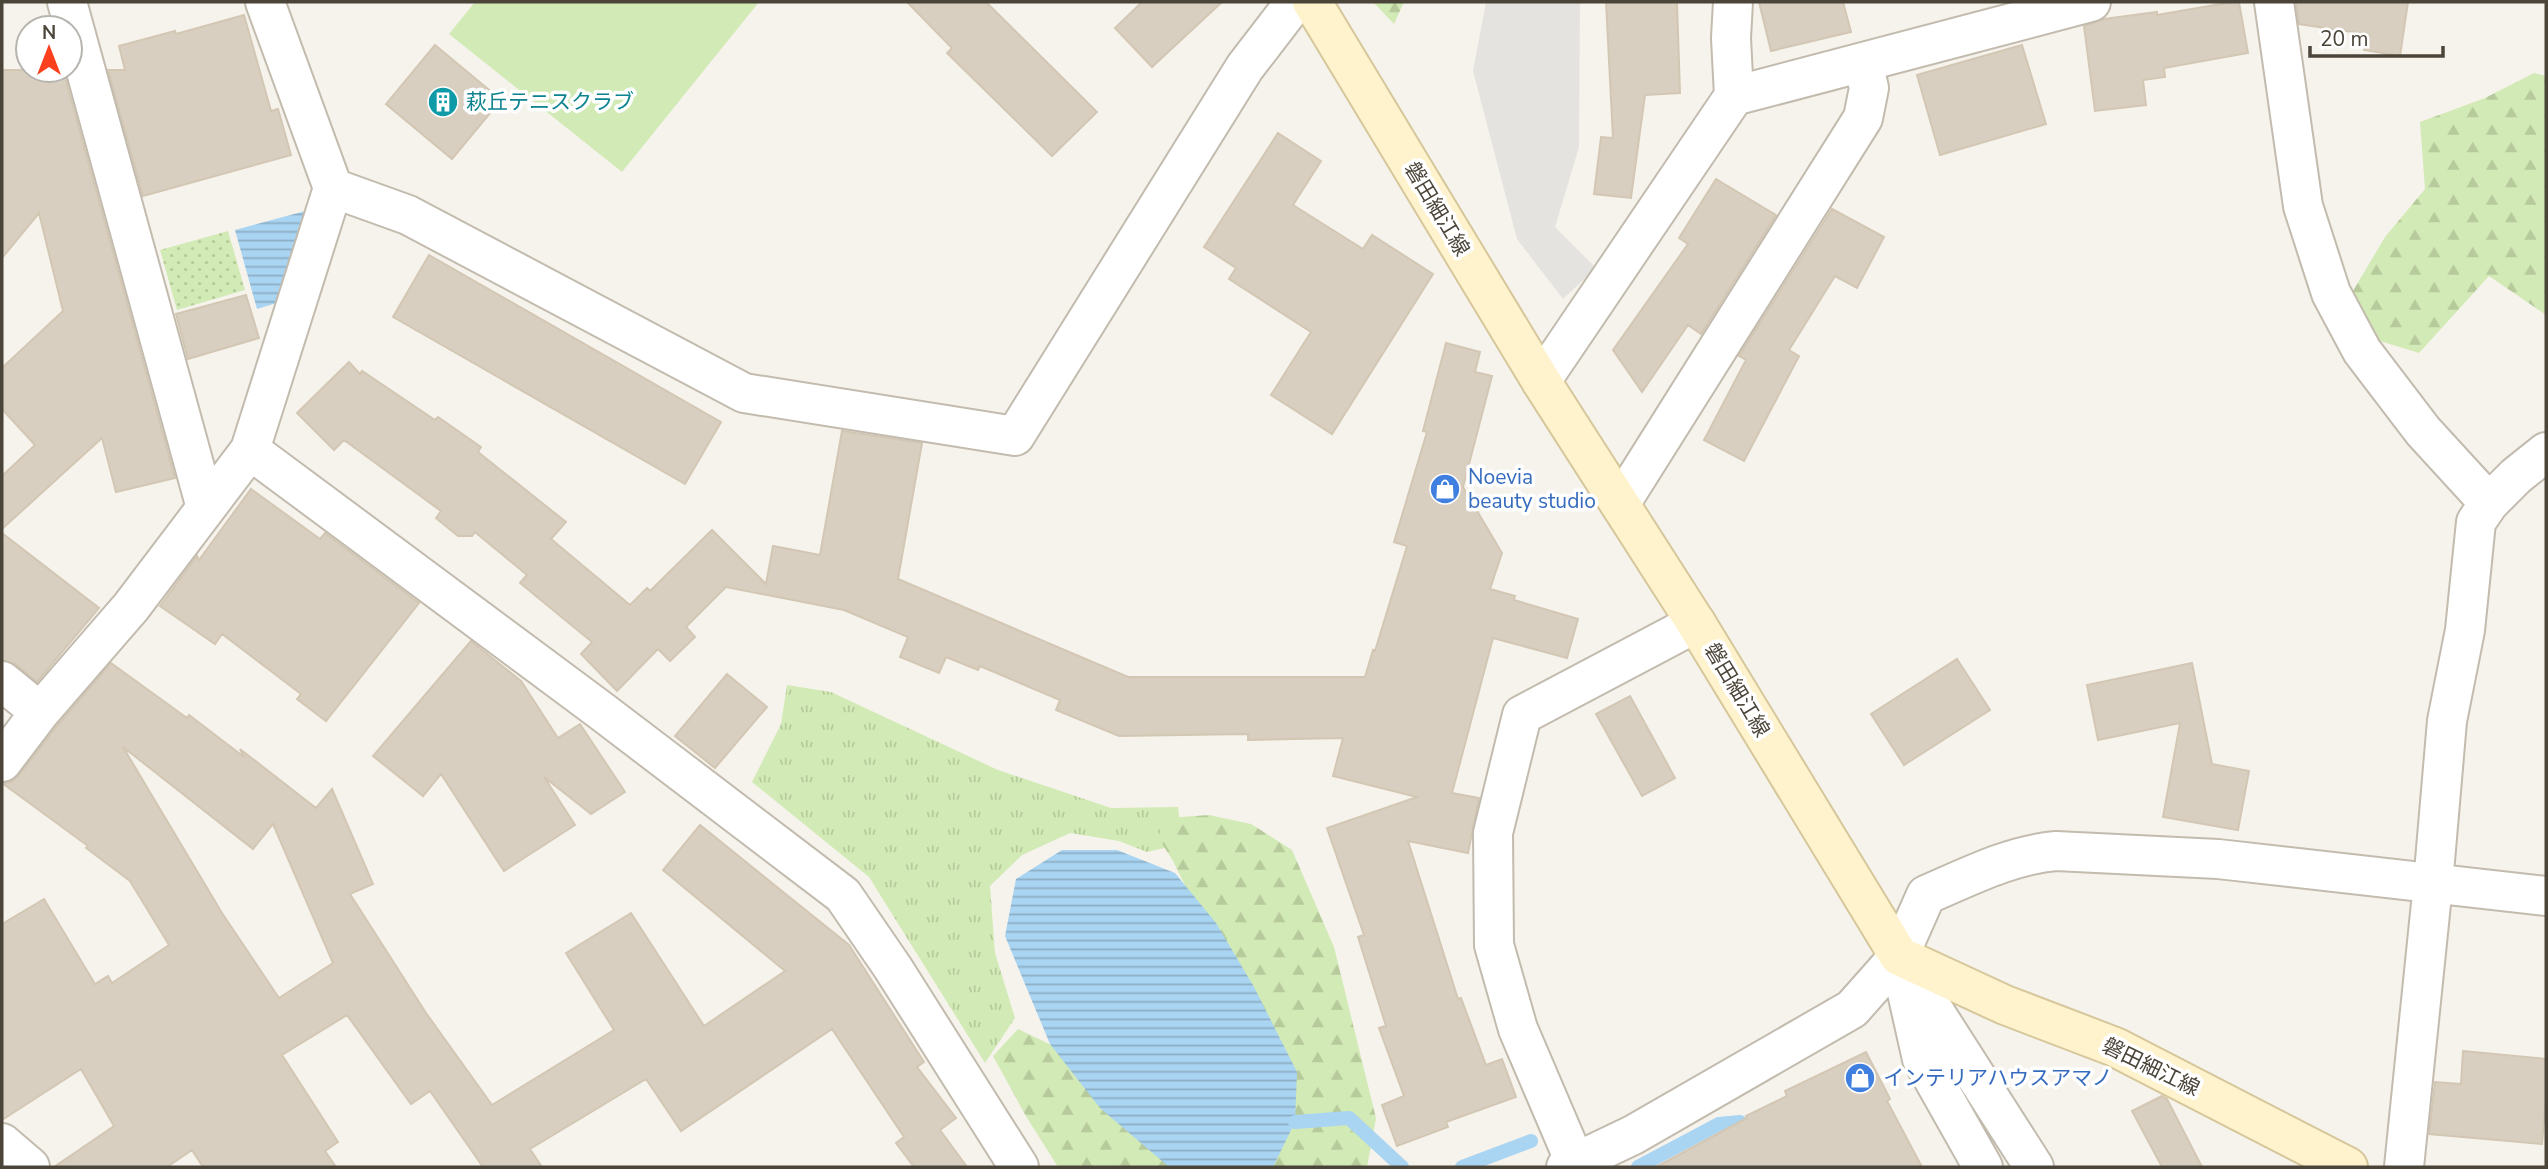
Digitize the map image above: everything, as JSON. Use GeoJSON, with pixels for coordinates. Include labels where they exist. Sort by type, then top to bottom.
{"type":"FeatureCollection","features":[{"type":"Feature","properties":{"kind":"main road","name":"磐田細江線"},"geometry":{"type":"LineString","coordinates":[[1312,2],[1541,382],[1696,623],[1899,956],[2005,1005],[2115,1046],[2348,1167]]}},
{"type":"Feature","properties":{"kind":"street"},"geometry":{"type":"LineString","coordinates":[[67,2],[206,509]]}},
{"type":"Feature","properties":{"kind":"street"},"geometry":{"type":"LineString","coordinates":[[2,762],[40,712],[131,607],[250,450],[333,188],[265,2]]}},
{"type":"Feature","properties":{"kind":"street"},"geometry":{"type":"LineString","coordinates":[[333,188],[408,215],[744,393],[1015,436],[1245,67],[1295,2]]}},
{"type":"Feature","properties":{"kind":"street"},"geometry":{"type":"LineString","coordinates":[[1541,382],[1734,96],[1731,38],[1733,2]]}},
{"type":"Feature","properties":{"kind":"street"},"geometry":{"type":"LineString","coordinates":[[1734,96],[2091,2]]}},
{"type":"Feature","properties":{"kind":"street"},"geometry":{"type":"LineString","coordinates":[[2274,2],[2303,206],[2331,293],[2362,351],[2423,431],[2489,503]]}},
{"type":"Feature","properties":{"kind":"street"},"geometry":{"type":"LineString","coordinates":[[1620,504],[1863,118],[1869,88],[1863,63]]}},
{"type":"Feature","properties":{"kind":"street"},"geometry":{"type":"LineString","coordinates":[[250,450],[600,710],[843,895],[893,968],[1019,1167]]}},
{"type":"Feature","properties":{"kind":"street"},"geometry":{"type":"LineString","coordinates":[[2404,1167],[2434,884],[2447,721],[2465,630],[2474,532],[2476,522],[2489,503],[2516,476],[2546,452]]}},
{"type":"Feature","properties":{"kind":"street"},"geometry":{"type":"LineString","coordinates":[[1696,623],[1522,715],[1493,833],[1494,945],[1518,1029],[1573,1166],[1633,1135],[1852,1009],[1899,956],[1926,895],[2033,853],[2056,850],[2218,859],[2546,897]]}},
{"type":"Feature","properties":{"kind":"street"},"geometry":{"type":"LineString","coordinates":[[2,681],[40,712]]}},
{"type":"Feature","properties":{"kind":"street"},"geometry":{"type":"LineString","coordinates":[[1899,956],[1922,1059],[1983,1167]]}},
{"type":"Feature","properties":{"kind":"street"},"geometry":{"type":"LineString","coordinates":[[1899,956],[2034,1167]]}},
{"type":"Feature","properties":{"kind":"street"},"geometry":{"type":"LineString","coordinates":[[2,1143],[30,1167]]}},
{"type":"Feature","properties":{"kind":"green space"},"geometry":{"type":"Polygon","coordinates":[[[475,2],[759,2],[622,172],[449,34],[475,2]]]}},
{"type":"Feature","properties":{"kind":"green space"},"geometry":{"type":"Polygon","coordinates":[[[1373,2],[1404,2],[1394,24],[1373,2]]]}},
{"type":"Feature","properties":{"kind":"green space"},"geometry":{"type":"Polygon","coordinates":[[[2534,73],[2546,76],[2546,315],[2489,276],[2419,353],[2380,341],[2353,291],[2385,237],[2425,189],[2420,122],[2485,98],[2534,73]]]}},
{"type":"Feature","properties":{"kind":"green space"},"geometry":{"type":"Polygon","coordinates":[[[228,231],[245,290],[177,310],[160,250],[228,231]]]}},
{"type":"Feature","properties":{"kind":"green space"},"geometry":{"type":"Polygon","coordinates":[[[787,685],[831,692],[998,770],[1111,808],[1178,807],[1182,844],[1147,852],[1119,841],[1070,833],[1022,855],[990,886],[995,953],[1015,1018],[985,1063],[869,877],[752,782],[781,724],[787,685]]]}},
{"type":"Feature","properties":{"kind":"green space"},"geometry":{"type":"Polygon","coordinates":[[[1209,815],[1251,824],[1292,850],[1334,947],[1376,1118],[1367,1167],[1259,1167],[1235,987],[1173,861],[1158,837],[1166,818],[1209,815]]]}},
{"type":"Feature","properties":{"kind":"green space"},"geometry":{"type":"Polygon","coordinates":[[[1018,1029],[1068,1053],[1184,1167],[1058,1167],[993,1056],[1018,1029]]]}},
{"type":"Feature","properties":{"kind":"shaded area"},"geometry":{"type":"Polygon","coordinates":[[[1486,2],[1580,2],[1579,147],[1555,227],[1596,268],[1563,299],[1517,239],[1473,71],[1486,2]]]}},
{"type":"Feature","properties":{"kind":"water"},"geometry":{"type":"Polygon","coordinates":[[[309,210],[280,302],[257,309],[235,230],[309,210]]]}},
{"type":"Feature","properties":{"kind":"water"},"geometry":{"type":"Polygon","coordinates":[[[1062,850],[1117,850],[1175,873],[1216,923],[1254,987],[1297,1072],[1295,1122],[1273,1167],[1169,1167],[1100,1108],[1050,1044],[1005,936],[1016,879],[1062,850]]]}},
{"type":"Feature","properties":{"kind":"building"},"geometry":{"type":"Polygon","coordinates":[[[907,2],[986,2],[1097,112],[1052,156],[947,53],[952,48],[907,2]]]}},
{"type":"Feature","properties":{"kind":"building"},"geometry":{"type":"Polygon","coordinates":[[[1142,2],[1222,2],[1152,67],[1115,28],[1142,2]]]}},
{"type":"Feature","properties":{"kind":"building"},"geometry":{"type":"Polygon","coordinates":[[[1606,2],[1677,2],[1680,93],[1645,95],[1631,198],[1594,194],[1601,137],[1613,138],[1606,2]]]}},
{"type":"Feature","properties":{"kind":"building"},"geometry":{"type":"Polygon","coordinates":[[[1759,2],[1843,2],[1851,32],[1771,51],[1759,2]]]}},
{"type":"Feature","properties":{"kind":"building"},"geometry":{"type":"Polygon","coordinates":[[[2239,2],[2248,53],[2164,68],[2165,77],[2143,80],[2146,105],[2095,111],[2084,26],[2104,19],[2157,12],[2157,15],[2239,2]]]}},
{"type":"Feature","properties":{"kind":"building"},"geometry":{"type":"Polygon","coordinates":[[[2296,2],[2408,2],[2400,56],[2364,50],[2366,34],[2299,24],[2296,2]]]}},
{"type":"Feature","properties":{"kind":"building"},"geometry":{"type":"Polygon","coordinates":[[[244,15],[271,111],[278,109],[291,155],[143,196],[108,70],[125,70],[119,46],[244,15]]]}},
{"type":"Feature","properties":{"kind":"building","name":"萩丘テニスクラブ"},"geometry":{"type":"Polygon","coordinates":[[[435,45],[501,100],[452,159],[386,104],[435,45]]]}},
{"type":"Feature","properties":{"kind":"building"},"geometry":{"type":"Polygon","coordinates":[[[2022,45],[2046,124],[1940,155],[1917,75],[2022,45]]]}},
{"type":"Feature","properties":{"kind":"building"},"geometry":{"type":"Polygon","coordinates":[[[2,70],[14,70],[14,84],[67,84],[175,478],[116,492],[102,438],[2,529],[2,476],[35,445],[2,409],[2,368],[63,311],[39,213],[2,258],[2,70]]]}},
{"type":"Feature","properties":{"kind":"building"},"geometry":{"type":"Polygon","coordinates":[[[1278,133],[1321,161],[1293,205],[1363,249],[1372,235],[1433,274],[1332,434],[1271,395],[1311,332],[1229,279],[1236,268],[1204,247],[1278,133]]]}},
{"type":"Feature","properties":{"kind":"building"},"geometry":{"type":"Polygon","coordinates":[[[1716,179],[1776,215],[1701,334],[1688,325],[1642,392],[1613,350],[1688,244],[1679,238],[1716,179]]]}},
{"type":"Feature","properties":{"kind":"building"},"geometry":{"type":"Polygon","coordinates":[[[1832,209],[1884,237],[1857,288],[1835,276],[1789,350],[1799,356],[1744,461],[1704,440],[1746,360],[1739,356],[1832,209]]]}},
{"type":"Feature","properties":{"kind":"building"},"geometry":{"type":"Polygon","coordinates":[[[429,255],[721,422],[685,484],[393,317],[429,255]]]}},
{"type":"Feature","properties":{"kind":"building"},"geometry":{"type":"Polygon","coordinates":[[[246,295],[259,338],[188,359],[176,314],[246,295]]]}},
{"type":"Feature","properties":{"kind":"building"},"geometry":{"type":"Polygon","coordinates":[[[1446,343],[1480,352],[1475,372],[1492,376],[1463,487],[1502,553],[1490,589],[1515,596],[1514,600],[1578,619],[1567,658],[1493,638],[1452,793],[1479,798],[1468,853],[1408,841],[1458,999],[1461,998],[1486,1065],[1502,1059],[1516,1097],[1446,1122],[1448,1127],[1397,1146],[1382,1105],[1404,1096],[1379,1028],[1386,1026],[1358,937],[1364,935],[1327,828],[1417,797],[1333,776],[1343,738],[1248,740],[1248,734],[1119,736],[1056,710],[1060,700],[980,666],[978,670],[946,657],[939,673],[900,657],[908,637],[844,610],[726,587],[686,627],[695,637],[670,661],[658,649],[617,691],[581,654],[592,642],[520,583],[527,575],[475,532],[472,536],[458,536],[436,518],[441,511],[344,440],[334,450],[297,413],[349,362],[360,374],[362,371],[435,420],[438,417],[481,447],[478,452],[566,522],[551,539],[630,605],[647,588],[650,591],[712,530],[766,584],[773,546],[820,555],[842,431],[922,443],[898,579],[1128,677],[1365,677],[1407,546],[1394,542],[1427,432],[1423,431],[1446,343]]]}},
{"type":"Feature","properties":{"kind":"building"},"geometry":{"type":"Polygon","coordinates":[[[251,489],[320,539],[325,533],[419,603],[326,721],[297,699],[301,694],[222,634],[215,644],[160,606],[197,556],[199,560],[251,489]]]}},
{"type":"Feature","properties":{"kind":"building"},"geometry":{"type":"Polygon","coordinates":[[[2,533],[99,608],[37,682],[15,664],[2,660],[2,533]]]}},
{"type":"Feature","properties":{"kind":"building"},"geometry":{"type":"Polygon","coordinates":[[[471,641],[521,681],[558,738],[580,724],[625,792],[591,814],[544,777],[575,825],[504,871],[441,774],[423,796],[373,756],[471,641]]]}},
{"type":"Feature","properties":{"kind":"building"},"geometry":{"type":"Polygon","coordinates":[[[1957,659],[1990,710],[1904,765],[1871,714],[1957,659]]]}},
{"type":"Feature","properties":{"kind":"building"},"geometry":{"type":"Polygon","coordinates":[[[111,663],[187,718],[189,715],[244,757],[240,749],[316,808],[332,789],[373,884],[350,894],[426,1013],[492,1105],[614,1030],[566,953],[631,913],[704,1026],[785,971],[663,870],[700,825],[849,945],[924,1062],[917,1067],[956,1118],[940,1130],[967,1167],[914,1167],[896,1143],[904,1137],[832,1029],[681,1131],[646,1079],[530,1149],[542,1167],[483,1167],[430,1091],[411,1104],[347,1015],[282,1055],[338,1142],[325,1151],[336,1167],[203,1167],[192,1150],[167,1167],[54,1167],[114,1126],[81,1069],[2,1120],[2,924],[44,899],[95,984],[108,976],[112,983],[169,945],[130,881],[86,848],[88,846],[2,783],[11,782],[19,775],[111,663]],[[123,747],[222,913],[279,998],[333,963],[273,824],[253,849],[123,747]]]}},
{"type":"Feature","properties":{"kind":"building"},"geometry":{"type":"Polygon","coordinates":[[[2192,663],[2212,764],[2249,771],[2238,830],[2163,817],[2180,723],[2098,740],[2087,685],[2192,663]]]}},
{"type":"Feature","properties":{"kind":"building"},"geometry":{"type":"Polygon","coordinates":[[[727,674],[767,707],[715,768],[675,736],[727,674]]]}},
{"type":"Feature","properties":{"kind":"building"},"geometry":{"type":"Polygon","coordinates":[[[1630,696],[1675,778],[1642,796],[1596,714],[1630,696]]]}},
{"type":"Feature","properties":{"kind":"building"},"geometry":{"type":"Polygon","coordinates":[[[2463,1051],[2546,1059],[2542,1144],[2429,1134],[2435,1082],[2461,1084],[2463,1051]]]}},
{"type":"Feature","properties":{"kind":"building"},"geometry":{"type":"Polygon","coordinates":[[[1866,1052],[1890,1099],[1887,1101],[1922,1167],[1656,1167],[1787,1096],[1785,1091],[1866,1052]]]}},
{"type":"Feature","properties":{"kind":"building"},"geometry":{"type":"Polygon","coordinates":[[[2162,1096],[2167,1099],[2202,1167],[2162,1167],[2132,1111],[2162,1096]]]}},
{"type":"Feature","properties":{"kind":"waterway"},"geometry":{"type":"LineString","coordinates":[[1295,1122],[1349,1118],[1402,1167]]}},
{"type":"Feature","properties":{"kind":"waterway"},"geometry":{"type":"LineString","coordinates":[[1638,1167],[1719,1124],[1740,1122],[1765,1167]]}},
{"type":"Feature","properties":{"kind":"waterway"},"geometry":{"type":"LineString","coordinates":[[1462,1167],[1531,1141]]}},
{"type":"Feature","properties":{"kind":"place","name":"萩丘テニスクラブ"},"geometry":{"type":"Point","coordinates":[443,102]}},
{"type":"Feature","properties":{"kind":"place","name":"Noevia beauty studio"},"geometry":{"type":"Point","coordinates":[1445,489]}},
{"type":"Feature","properties":{"kind":"place","name":"インテリアハウスアマノ"},"geometry":{"type":"Point","coordinates":[1860,1078]}}]}
